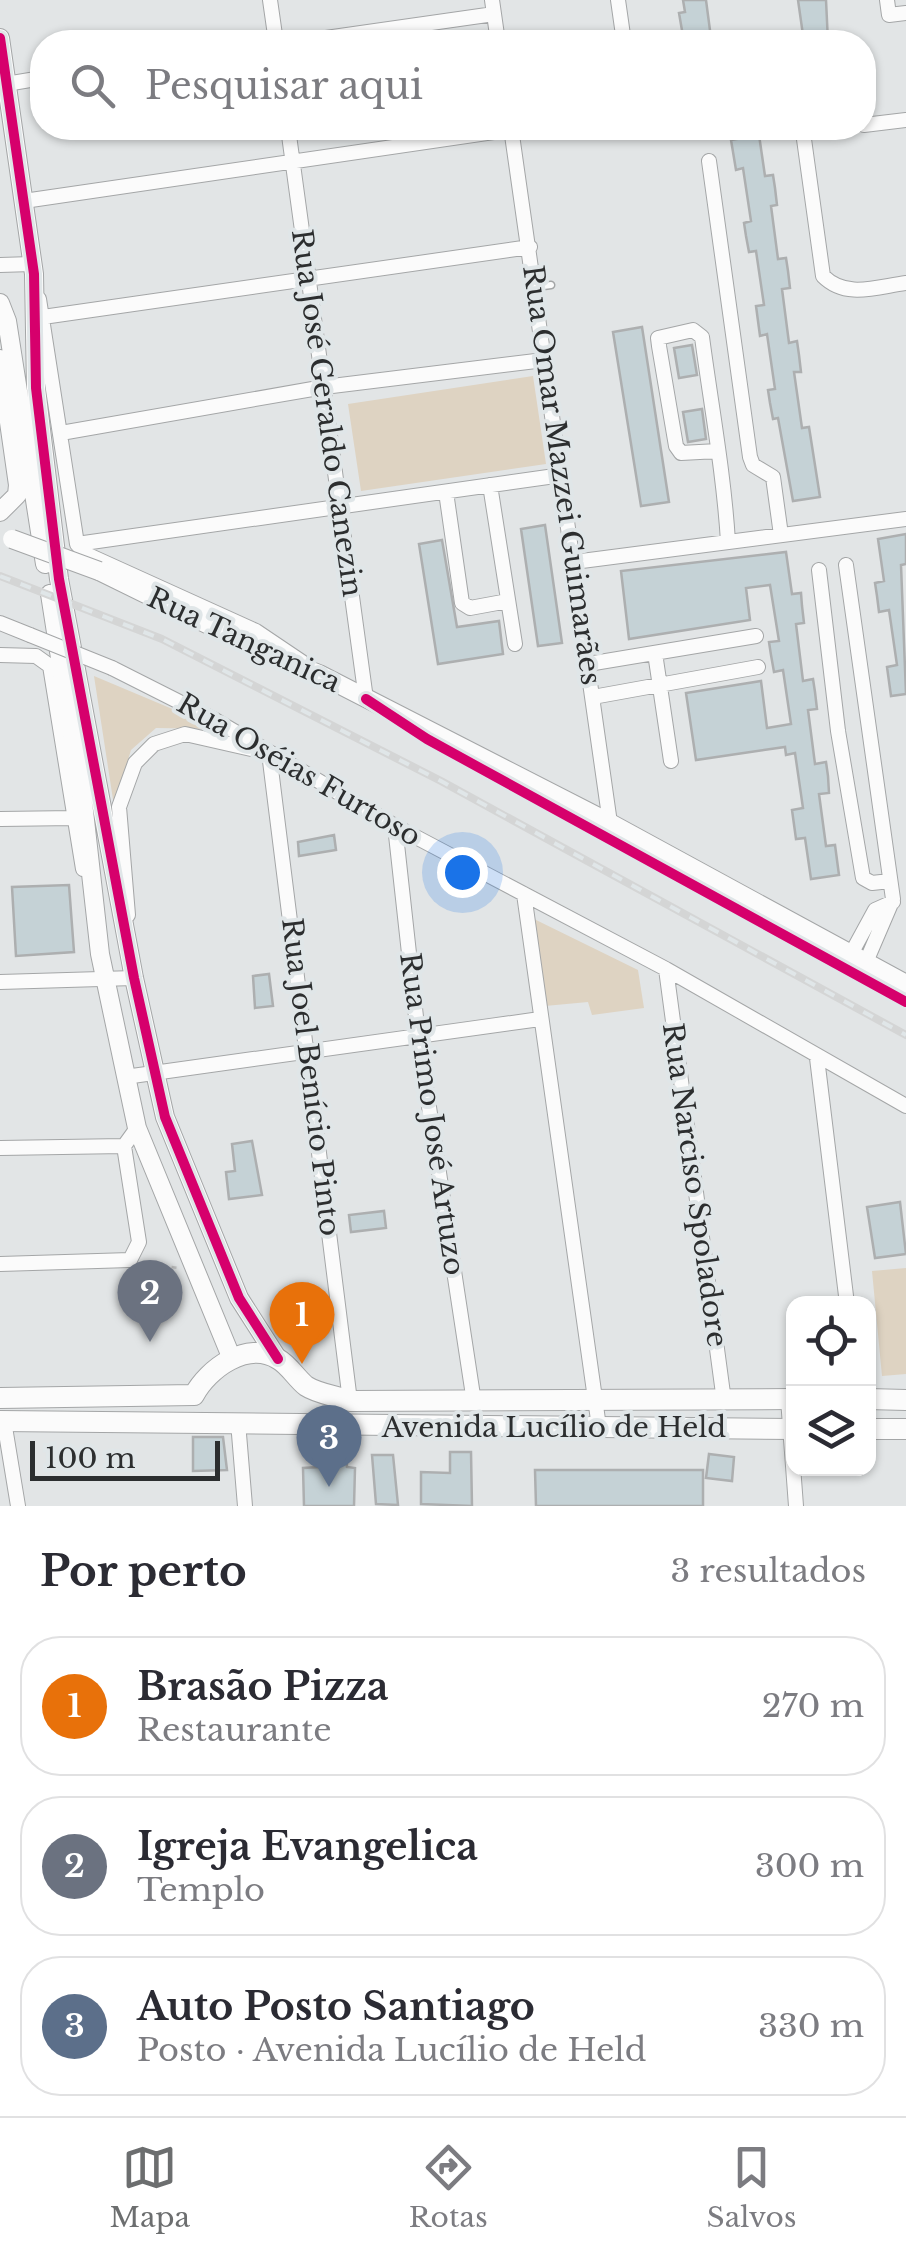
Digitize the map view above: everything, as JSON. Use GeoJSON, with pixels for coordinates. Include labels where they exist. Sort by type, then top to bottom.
{"type":"FeatureCollection","features":[{"type":"Feature","properties":{"kind":"main road"},"geometry":{"type":"LineString","coordinates":[[194,1421],[194,1396],[203,1378],[232,1359],[250,1354],[278,1359],[308,1387],[350,1401],[350,1425]]}},
{"type":"Feature","properties":{"kind":"main road"},"geometry":{"type":"LineString","coordinates":[[0,1398],[194,1396]]}},
{"type":"Feature","properties":{"kind":"main road","name":"Avenida Lucílio de Held"},"geometry":{"type":"LineString","coordinates":[[350,1401],[786,1399]]}},
{"type":"Feature","properties":{"kind":"main road"},"geometry":{"type":"LineString","coordinates":[[876,1399],[906,1400]]}},
{"type":"Feature","properties":{"kind":"main road","name":"Avenida Lucílio de Held"},"geometry":{"type":"LineString","coordinates":[[2,1422],[786,1429]]}},
{"type":"Feature","properties":{"kind":"main road"},"geometry":{"type":"LineString","coordinates":[[876,1429],[906,1429]]}},
{"type":"Feature","properties":{"kind":"street"},"geometry":{"type":"LineString","coordinates":[[270,0],[274,30]]}},
{"type":"Feature","properties":{"kind":"street"},"geometry":{"type":"LineString","coordinates":[[618,0],[622,30]]}},
{"type":"Feature","properties":{"kind":"street"},"geometry":{"type":"LineString","coordinates":[[887,0],[889,15],[906,12]]}},
{"type":"Feature","properties":{"kind":"street"},"geometry":{"type":"LineString","coordinates":[[365,30],[493,7]]}},
{"type":"Feature","properties":{"kind":"street"},"geometry":{"type":"LineString","coordinates":[[0,38],[77,544],[86,554],[256,630],[320,674]]}},
{"type":"Feature","properties":{"kind":"street"},"geometry":{"type":"LineString","coordinates":[[6,84],[30,80]]}},
{"type":"Feature","properties":{"kind":"street"},"geometry":{"type":"LineString","coordinates":[[876,124],[906,120]]}},
{"type":"Feature","properties":{"kind":"street","name":"Rua José Geraldo Canezin"},"geometry":{"type":"LineString","coordinates":[[289,140],[366,699]]}},
{"type":"Feature","properties":{"kind":"street"},"geometry":{"type":"LineString","coordinates":[[24,201],[434,140]]}},
{"type":"Feature","properties":{"kind":"street","name":"Rua Omar Mazzei Guimarães"},"geometry":{"type":"LineString","coordinates":[[518,140],[528,188],[534,288],[610,823]]}},
{"type":"Feature","properties":{"kind":"street"},"geometry":{"type":"LineString","coordinates":[[800,140],[823,276],[835,288],[849,291],[906,283]]}},
{"type":"Feature","properties":{"kind":"street"},"geometry":{"type":"LineString","coordinates":[[708,161],[750,457],[753,465],[773,476],[781,535]]}},
{"type":"Feature","properties":{"kind":"street"},"geometry":{"type":"LineString","coordinates":[[43,317],[530,247]]}},
{"type":"Feature","properties":{"kind":"street"},"geometry":{"type":"LineString","coordinates":[[0,265],[33,269]]}},
{"type":"Feature","properties":{"kind":"street"},"geometry":{"type":"LineString","coordinates":[[33,269],[36,388],[104,978],[137,1128],[232,1359]]}},
{"type":"Feature","properties":{"kind":"street"},"geometry":{"type":"LineString","coordinates":[[0,304],[7,321],[86,812]]}},
{"type":"Feature","properties":{"kind":"street"},"geometry":{"type":"LineString","coordinates":[[718,451],[690,455],[681,453],[676,446],[658,338],[664,334],[693,330],[702,337],[718,451],[728,542]]}},
{"type":"Feature","properties":{"kind":"street"},"geometry":{"type":"LineString","coordinates":[[0,359],[18,485],[17,496],[0,512]]}},
{"type":"Feature","properties":{"kind":"street"},"geometry":{"type":"LineString","coordinates":[[60,433],[324,387],[544,360]]}},
{"type":"Feature","properties":{"kind":"street"},"geometry":{"type":"LineString","coordinates":[[77,544],[562,475]]}},
{"type":"Feature","properties":{"kind":"street"},"geometry":{"type":"LineString","coordinates":[[490,485],[515,644]]}},
{"type":"Feature","properties":{"kind":"street"},"geometry":{"type":"LineString","coordinates":[[446,492],[462,603],[470,608],[508,601]]}},
{"type":"Feature","properties":{"kind":"street"},"geometry":{"type":"LineString","coordinates":[[574,562],[906,520]]}},
{"type":"Feature","properties":{"kind":"street","name":"Rua Tanganica"},"geometry":{"type":"LineString","coordinates":[[6,536],[99,571],[270,655],[320,674],[610,823],[906,984]]}},
{"type":"Feature","properties":{"kind":"street"},"geometry":{"type":"LineString","coordinates":[[120,566],[119,548],[128,538]]}},
{"type":"Feature","properties":{"kind":"street"},"geometry":{"type":"LineString","coordinates":[[846,565],[892,902],[858,958]]}},
{"type":"Feature","properties":{"kind":"street"},"geometry":{"type":"LineString","coordinates":[[818,570],[838,731],[864,878],[872,883],[890,881]]}},
{"type":"Feature","properties":{"kind":"street","name":"Rua Oséias Furtoso"},"geometry":{"type":"LineString","coordinates":[[0,623],[112,668],[214,720],[395,826],[666,969],[906,1106]]}},
{"type":"Feature","properties":{"kind":"street"},"geometry":{"type":"LineString","coordinates":[[588,664],[756,636]]}},
{"type":"Feature","properties":{"kind":"street"},"geometry":{"type":"LineString","coordinates":[[655,653],[671,761]]}},
{"type":"Feature","properties":{"kind":"street"},"geometry":{"type":"LineString","coordinates":[[0,656],[36,656],[50,666],[86,812],[128,938]]}},
{"type":"Feature","properties":{"kind":"street"},"geometry":{"type":"LineString","coordinates":[[592,696],[758,668]]}},
{"type":"Feature","properties":{"kind":"street"},"geometry":{"type":"LineString","coordinates":[[269,754],[185,734],[154,744],[135,763],[119,808],[128,869],[128,938],[165,1117],[239,1298],[278,1359]]}},
{"type":"Feature","properties":{"kind":"street","name":"Rua Joel Benício Pinto"},"geometry":{"type":"LineString","coordinates":[[269,754],[350,1401]]}},
{"type":"Feature","properties":{"kind":"street"},"geometry":{"type":"LineString","coordinates":[[0,819],[86,812]]}},
{"type":"Feature","properties":{"kind":"street","name":"Rua Primo José Artuzo"},"geometry":{"type":"LineString","coordinates":[[395,826],[418,1035],[474,1402]]}},
{"type":"Feature","properties":{"kind":"street"},"geometry":{"type":"LineString","coordinates":[[524,894],[599,1427]]}},
{"type":"Feature","properties":{"kind":"street","name":"Rua Narciso Spoladore"},"geometry":{"type":"LineString","coordinates":[[666,969],[724,1401]]}},
{"type":"Feature","properties":{"kind":"street"},"geometry":{"type":"LineString","coordinates":[[0,982],[134,978]]}},
{"type":"Feature","properties":{"kind":"street"},"geometry":{"type":"LineString","coordinates":[[125,1077],[307,1048],[540,1018]]}},
{"type":"Feature","properties":{"kind":"street"},"geometry":{"type":"LineString","coordinates":[[816,1058],[845,1296]]}},
{"type":"Feature","properties":{"kind":"street"},"geometry":{"type":"LineString","coordinates":[[0,1264],[130,1260],[139,1242],[124,1146],[137,1128]]}},
{"type":"Feature","properties":{"kind":"street"},"geometry":{"type":"LineString","coordinates":[[0,1148],[124,1146]]}},
{"type":"Feature","properties":{"kind":"street"},"geometry":{"type":"LineString","coordinates":[[2,1422],[18,1506]]}},
{"type":"Feature","properties":{"kind":"street"},"geometry":{"type":"LineString","coordinates":[[238,1422],[245,1506]]}},
{"type":"Feature","properties":{"kind":"street"},"geometry":{"type":"LineString","coordinates":[[794,1476],[796,1506]]}},
{"type":"Feature","properties":{"kind":"lane"},"geometry":{"type":"LineString","coordinates":[[534,288],[551,285]]}},
{"type":"Feature","properties":{"kind":"path"},"geometry":{"type":"LineString","coordinates":[[130,1260],[194,1270]]}},
{"type":"Feature","properties":{"kind":"shaded area"},"geometry":{"type":"Polygon","coordinates":[[[533,376],[546,464],[361,491],[348,404],[533,376]]]}},
{"type":"Feature","properties":{"kind":"shaded area"},"geometry":{"type":"Polygon","coordinates":[[[94,676],[220,729],[156,728],[131,750],[114,806],[94,676]]]}},
{"type":"Feature","properties":{"kind":"shaded area"},"geometry":{"type":"Polygon","coordinates":[[[532,918],[638,970],[644,1008],[592,1015],[588,1002],[545,1006],[532,918]]]}},
{"type":"Feature","properties":{"kind":"shaded area"},"geometry":{"type":"Polygon","coordinates":[[[906,1268],[906,1374],[882,1376],[872,1271],[906,1268]]]}},
{"type":"Feature","properties":{"kind":"building"},"geometry":{"type":"Polygon","coordinates":[[[683,0],[706,0],[710,30],[682,30],[679,13],[685,12],[683,0]]]}},
{"type":"Feature","properties":{"kind":"building"},"geometry":{"type":"Polygon","coordinates":[[[798,0],[826,0],[827,30],[802,30],[798,0]]]}},
{"type":"Feature","properties":{"kind":"building"},"geometry":{"type":"Polygon","coordinates":[[[731,140],[760,140],[765,176],[773,175],[777,205],[771,206],[778,259],[786,258],[790,288],[782,289],[789,343],[797,341],[801,372],[794,372],[802,428],[809,427],[820,497],[793,501],[778,418],[773,419],[768,390],[775,389],[767,334],[760,336],[756,306],[764,305],[756,251],[749,252],[744,223],[751,221],[743,168],[736,170],[731,140]]]}},
{"type":"Feature","properties":{"kind":"building"},"geometry":{"type":"Polygon","coordinates":[[[642,327],[669,502],[641,506],[613,332],[642,327]]]}},
{"type":"Feature","properties":{"kind":"building"},"geometry":{"type":"Polygon","coordinates":[[[692,345],[697,375],[679,378],[674,348],[692,345]]]}},
{"type":"Feature","properties":{"kind":"building"},"geometry":{"type":"Polygon","coordinates":[[[702,409],[706,439],[688,442],[683,412],[702,409]]]}},
{"type":"Feature","properties":{"kind":"building"},"geometry":{"type":"Polygon","coordinates":[[[545,525],[562,643],[538,646],[521,529],[545,525]]]}},
{"type":"Feature","properties":{"kind":"building"},"geometry":{"type":"Polygon","coordinates":[[[906,534],[906,564],[901,565],[906,694],[891,696],[887,667],[897,665],[889,610],[879,612],[875,583],[884,581],[878,539],[906,534]]]}},
{"type":"Feature","properties":{"kind":"building"},"geometry":{"type":"Polygon","coordinates":[[[442,540],[457,627],[499,621],[503,654],[438,664],[419,544],[442,540]]]}},
{"type":"Feature","properties":{"kind":"building"},"geometry":{"type":"Polygon","coordinates":[[[786,552],[792,594],[801,593],[804,623],[796,624],[803,681],[813,679],[817,709],[808,710],[815,764],[826,762],[829,793],[819,794],[826,846],[835,845],[839,875],[811,879],[805,838],[796,839],[792,810],[803,808],[795,753],[786,755],[785,747],[696,760],[686,693],[761,681],[767,728],[791,724],[783,670],[774,672],[769,642],[779,641],[770,585],[746,588],[750,620],[629,639],[621,571],[786,552]]]}},
{"type":"Feature","properties":{"kind":"building"},"geometry":{"type":"Polygon","coordinates":[[[334,835],[336,850],[299,856],[298,842],[334,835]]]}},
{"type":"Feature","properties":{"kind":"building"},"geometry":{"type":"Polygon","coordinates":[[[69,885],[74,952],[16,956],[12,887],[69,885]]]}},
{"type":"Feature","properties":{"kind":"building"},"geometry":{"type":"Polygon","coordinates":[[[269,974],[273,1006],[255,1008],[253,976],[269,974]]]}},
{"type":"Feature","properties":{"kind":"building"},"geometry":{"type":"Polygon","coordinates":[[[252,1141],[262,1195],[229,1199],[226,1172],[235,1171],[232,1144],[252,1141]]]}},
{"type":"Feature","properties":{"kind":"building"},"geometry":{"type":"Polygon","coordinates":[[[900,1202],[906,1254],[875,1258],[867,1207],[900,1202]]]}},
{"type":"Feature","properties":{"kind":"building"},"geometry":{"type":"Polygon","coordinates":[[[384,1211],[386,1228],[351,1232],[349,1215],[384,1211]]]}},
{"type":"Feature","properties":{"kind":"building"},"geometry":{"type":"Polygon","coordinates":[[[193,1437],[223,1437],[227,1470],[193,1471],[193,1437]]]}},
{"type":"Feature","properties":{"kind":"building"},"geometry":{"type":"Polygon","coordinates":[[[321,1448],[346,1449],[347,1467],[355,1468],[354,1506],[304,1506],[303,1468],[320,1467],[321,1448]]]}},
{"type":"Feature","properties":{"kind":"building"},"geometry":{"type":"Polygon","coordinates":[[[450,1452],[471,1452],[472,1506],[421,1504],[421,1472],[450,1473],[450,1452]]]}},
{"type":"Feature","properties":{"kind":"building"},"geometry":{"type":"Polygon","coordinates":[[[709,1454],[734,1457],[732,1481],[706,1478],[709,1454]]]}},
{"type":"Feature","properties":{"kind":"building"},"geometry":{"type":"Polygon","coordinates":[[[372,1455],[393,1455],[398,1505],[376,1504],[372,1455]]]}},
{"type":"Feature","properties":{"kind":"building"},"geometry":{"type":"Polygon","coordinates":[[[535,1470],[703,1470],[703,1506],[536,1506],[535,1470]]]}},
{"type":"Feature","properties":{"kind":"railway"},"geometry":{"type":"LineString","coordinates":[[0,576],[162,639],[441,781],[906,1035]]}},
{"type":"Feature","properties":{"kind":"cycle path"},"geometry":{"type":"LineString","coordinates":[[0,38],[34,274],[36,388],[59,579],[134,978],[165,1117],[239,1298],[278,1359]]}},
{"type":"Feature","properties":{"kind":"cycle path"},"geometry":{"type":"LineString","coordinates":[[366,699],[427,739],[906,1002]]}},
{"type":"Feature","properties":{"kind":"place","name":"Igreja Evangelica"},"geometry":{"type":"Point","coordinates":[150,1342]}},
{"type":"Feature","properties":{"kind":"place","name":"Brasão Pizza"},"geometry":{"type":"Point","coordinates":[302,1364]}},
{"type":"Feature","properties":{"kind":"place","name":"Auto Posto Santiago"},"geometry":{"type":"Point","coordinates":[329,1487]}}]}
